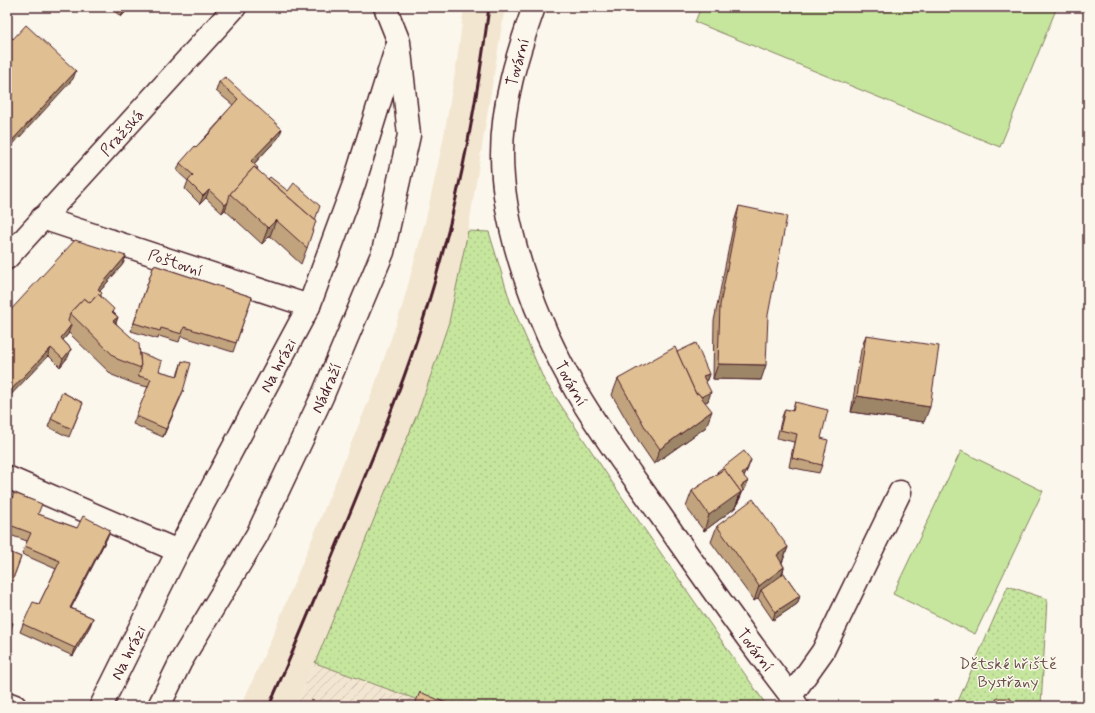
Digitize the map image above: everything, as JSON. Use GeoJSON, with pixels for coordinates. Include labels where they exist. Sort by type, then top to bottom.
{"type":"FeatureCollection","features":[{"type":"Feature","properties":{"kind":"street","name":"Pražská"},"geometry":{"type":"LineString","coordinates":[[7,258],[235,7]]}},
{"type":"Feature","properties":{"kind":"street"},"geometry":{"type":"LineString","coordinates":[[385,7],[399,42]]}},
{"type":"Feature","properties":{"kind":"street","name":"Tovární"},"geometry":{"type":"LineString","coordinates":[[534,7],[515,61],[509,88],[504,119],[502,155],[504,188],[510,226],[536,307],[559,359],[599,427],[696,566],[794,701]]}},
{"type":"Feature","properties":{"kind":"street","name":"Na hrázi"},"geometry":{"type":"LineString","coordinates":[[101,706],[178,551],[309,306],[354,184],[399,42]]}},
{"type":"Feature","properties":{"kind":"street","name":"Nádraží"},"geometry":{"type":"LineString","coordinates":[[159,706],[181,661],[257,535],[322,397],[383,252],[409,135],[399,42]]}},
{"type":"Feature","properties":{"kind":"street","name":"Poštovní"},"geometry":{"type":"LineString","coordinates":[[42,218],[309,306]]}},
{"type":"Feature","properties":{"kind":"street"},"geometry":{"type":"LineString","coordinates":[[7,477],[178,551]]}},
{"type":"Feature","properties":{"kind":"street"},"geometry":{"type":"LineString","coordinates":[[794,701],[823,651],[900,492]]}},
{"type":"Feature","properties":{"kind":"street"},"geometry":{"type":"LineString","coordinates":[[7,703],[15,706]]}},
{"type":"Feature","properties":{"kind":"shaded area"},"geometry":{"type":"Polygon","coordinates":[[[464,7],[505,7],[468,231],[449,322],[420,407],[296,706],[241,706],[269,644],[373,390],[402,307],[426,218],[443,141],[457,61],[464,7]]]}},
{"type":"Feature","properties":{"kind":"shaded area"},"geometry":{"type":"Polygon","coordinates":[[[315,663],[435,706],[296,706],[315,663]]]}},
{"type":"Feature","properties":{"kind":"green space"},"geometry":{"type":"Polygon","coordinates":[[[701,7],[1057,7],[1000,147],[695,22],[701,7]]]}},
{"type":"Feature","properties":{"kind":"green space"},"geometry":{"type":"Polygon","coordinates":[[[468,231],[489,232],[510,301],[544,380],[622,497],[767,706],[435,706],[315,663],[420,407],[449,322],[468,231]]]}},
{"type":"Feature","properties":{"kind":"green space"},"geometry":{"type":"Polygon","coordinates":[[[961,451],[1043,491],[975,634],[893,594],[961,451]]]}},
{"type":"Feature","properties":{"kind":"green space","name":"Dětské hřiště Bystřany"},"geometry":{"type":"Polygon","coordinates":[[[1008,586],[1047,599],[1041,706],[956,706],[1008,586]]]}},
{"type":"Feature","properties":{"kind":"building"},"geometry":{"type":"Polygon","coordinates":[[[26,25],[76,71],[7,146],[7,101],[9,99],[7,98],[7,33],[13,39],[26,25]]]}},
{"type":"Feature","properties":{"kind":"building"},"geometry":{"type":"Polygon","coordinates":[[[225,77],[282,129],[251,161],[258,168],[257,169],[254,167],[230,194],[228,202],[225,205],[209,190],[203,196],[188,181],[193,175],[180,163],[195,146],[196,147],[210,133],[238,99],[219,82],[225,77]]]}},
{"type":"Feature","properties":{"kind":"building"},"geometry":{"type":"Polygon","coordinates":[[[254,167],[316,221],[307,248],[276,220],[268,228],[230,194],[254,167]]]}},
{"type":"Feature","properties":{"kind":"building"},"geometry":{"type":"Polygon","coordinates":[[[270,177],[288,191],[294,183],[320,206],[315,220],[268,179],[270,177]]]}},
{"type":"Feature","properties":{"kind":"building"},"geometry":{"type":"Polygon","coordinates":[[[739,206],[787,216],[768,315],[766,365],[718,364],[720,305],[739,206]]]}},
{"type":"Feature","properties":{"kind":"building"},"geometry":{"type":"Polygon","coordinates":[[[75,240],[126,256],[98,289],[102,293],[100,296],[98,294],[90,303],[84,298],[70,313],[68,321],[71,325],[61,338],[71,349],[63,359],[51,348],[7,394],[7,314],[75,240]]]}},
{"type":"Feature","properties":{"kind":"building"},"geometry":{"type":"Polygon","coordinates":[[[154,265],[252,297],[236,343],[184,327],[182,334],[161,328],[160,331],[134,323],[154,265]]]}},
{"type":"Feature","properties":{"kind":"building"},"geometry":{"type":"Polygon","coordinates":[[[98,294],[114,309],[112,312],[118,317],[113,321],[139,344],[141,368],[117,359],[70,313],[84,298],[90,303],[98,294]]]}},
{"type":"Feature","properties":{"kind":"building"},"geometry":{"type":"Polygon","coordinates":[[[866,335],[939,346],[930,407],[857,396],[866,335]]]}},
{"type":"Feature","properties":{"kind":"building"},"geometry":{"type":"Polygon","coordinates":[[[696,343],[709,374],[703,376],[711,392],[701,397],[698,393],[696,394],[677,352],[696,343]]]}},
{"type":"Feature","properties":{"kind":"building"},"geometry":{"type":"Polygon","coordinates":[[[675,347],[696,394],[698,393],[712,411],[660,449],[646,429],[618,379],[675,347]]]}},
{"type":"Feature","properties":{"kind":"building"},"geometry":{"type":"Polygon","coordinates":[[[140,353],[162,361],[159,371],[178,376],[182,361],[191,363],[183,391],[166,429],[136,416],[151,379],[138,376],[141,368],[140,353]]]}},
{"type":"Feature","properties":{"kind":"building"},"geometry":{"type":"Polygon","coordinates":[[[62,392],[83,403],[72,429],[51,419],[62,392]]]}},
{"type":"Feature","properties":{"kind":"building"},"geometry":{"type":"Polygon","coordinates":[[[795,402],[828,410],[821,438],[828,440],[822,465],[792,458],[797,434],[780,430],[785,409],[793,411],[795,402]]]}},
{"type":"Feature","properties":{"kind":"building"},"geometry":{"type":"Polygon","coordinates":[[[744,451],[751,460],[746,471],[742,474],[748,481],[741,486],[743,490],[738,500],[741,492],[724,469],[718,473],[717,472],[744,451]]]}},
{"type":"Feature","properties":{"kind":"building"},"geometry":{"type":"Polygon","coordinates":[[[724,469],[741,492],[709,515],[692,491],[724,469]]]}},
{"type":"Feature","properties":{"kind":"building"},"geometry":{"type":"Polygon","coordinates":[[[14,493],[42,504],[38,514],[77,528],[83,516],[110,530],[70,608],[93,618],[75,648],[23,624],[33,602],[39,604],[60,561],[25,546],[31,533],[7,524],[7,512],[14,493]]]}},
{"type":"Feature","properties":{"kind":"building"},"geometry":{"type":"Polygon","coordinates":[[[753,499],[788,547],[777,555],[784,567],[759,586],[717,526],[753,499]]]}},
{"type":"Feature","properties":{"kind":"building"},"geometry":{"type":"Polygon","coordinates":[[[7,551],[21,557],[11,584],[7,583],[7,551]]]}},
{"type":"Feature","properties":{"kind":"building"},"geometry":{"type":"Polygon","coordinates":[[[783,572],[800,596],[775,612],[761,590],[782,575],[783,572]]]}},
{"type":"Feature","properties":{"kind":"building"},"geometry":{"type":"Polygon","coordinates":[[[7,620],[13,623],[7,640],[7,620]]]}},
{"type":"Feature","properties":{"kind":"building"},"geometry":{"type":"Polygon","coordinates":[[[420,692],[453,706],[414,706],[420,692]]]}},
{"type":"Feature","properties":{"kind":"building"},"geometry":{"type":"Polygon","coordinates":[[[997,698],[1010,698],[1016,706],[993,706],[997,698]]]}},
{"type":"Feature","properties":{"kind":"railway"},"geometry":{"type":"LineString","coordinates":[[269,706],[381,436],[400,388],[425,314],[446,239],[464,162],[478,85],[489,7]]}}]}
